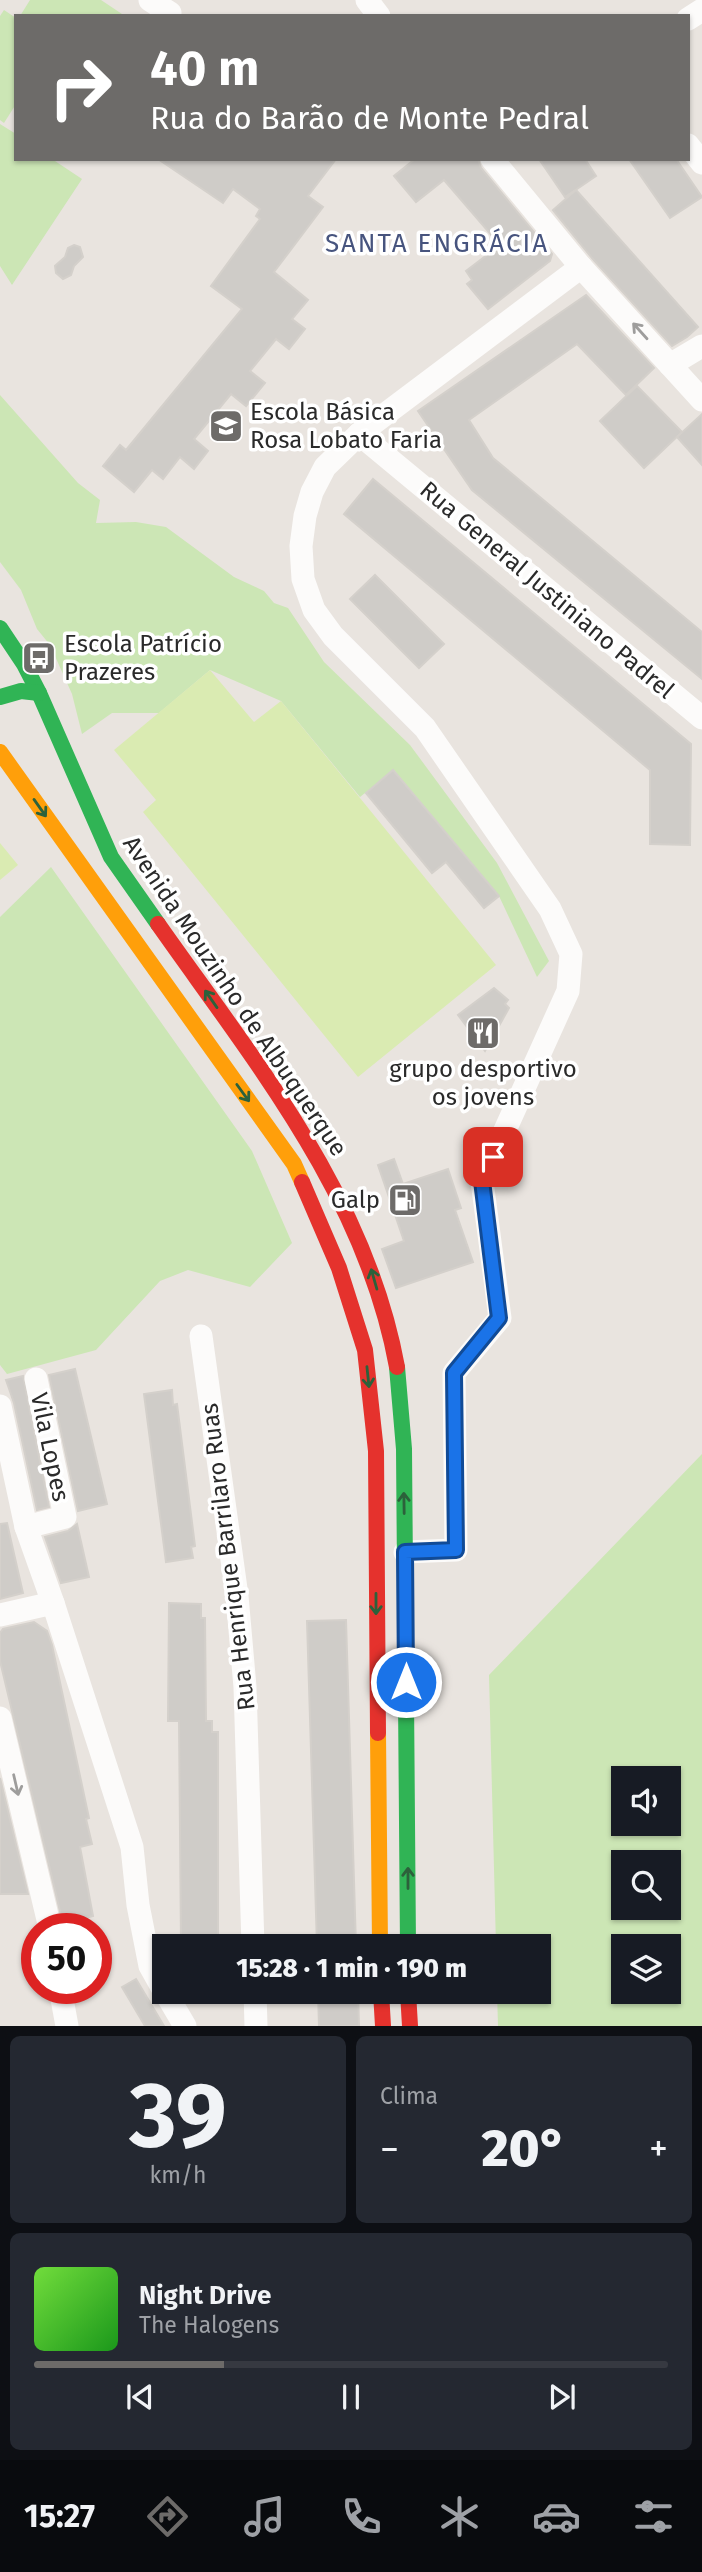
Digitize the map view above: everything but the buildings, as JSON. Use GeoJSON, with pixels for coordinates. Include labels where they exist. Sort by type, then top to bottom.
{"type":"FeatureCollection","features":[{"type":"Feature","properties":{"kind":"main road","name":"Avenida Mouzinho de Albuquerque"},"geometry":{"type":"LineString","coordinates":[[0,628],[39,693],[111,857],[322,1161],[369,1262],[394,1348],[402,1396],[408,1934]]}},
{"type":"Feature","properties":{"kind":"main road"},"geometry":{"type":"LineString","coordinates":[[4,660],[12,644]]}},
{"type":"Feature","properties":{"kind":"main road"},"geometry":{"type":"LineString","coordinates":[[0,697],[21,691],[39,693]]}},
{"type":"Feature","properties":{"kind":"main road","name":"Avenida Mouzinho de Albuquerque"},"geometry":{"type":"LineString","coordinates":[[0,752],[294,1164],[339,1268],[365,1350],[376,1451],[380,1934]]}},
{"type":"Feature","properties":{"kind":"main road"},"geometry":{"type":"LineString","coordinates":[[382,2004],[383,2026]]}},
{"type":"Feature","properties":{"kind":"main road"},"geometry":{"type":"LineString","coordinates":[[409,2004],[410,2026]]}},
{"type":"Feature","properties":{"kind":"street"},"geometry":{"type":"LineString","coordinates":[[150,0],[170,13]]}},
{"type":"Feature","properties":{"kind":"street"},"geometry":{"type":"LineString","coordinates":[[690,148],[702,163]]}},
{"type":"Feature","properties":{"kind":"street"},"geometry":{"type":"LineString","coordinates":[[494,161],[581,267],[702,400]]}},
{"type":"Feature","properties":{"kind":"street"},"geometry":{"type":"LineString","coordinates":[[405,1552],[456,1550],[454,1373],[499,1318],[482,1181],[568,991],[571,954],[550,909],[425,728],[333,636],[314,610],[303,579],[301,546],[305,516],[312,492],[325,467],[359,434],[581,267]]}},
{"type":"Feature","properties":{"kind":"street"},"geometry":{"type":"LineString","coordinates":[[670,365],[702,346]]}},
{"type":"Feature","properties":{"kind":"street","name":"Rua General Justiniano Padrel"},"geometry":{"type":"LineString","coordinates":[[359,434],[702,718]]}},
{"type":"Feature","properties":{"kind":"street","name":"Rua Henrique Barrilaro Ruas"},"geometry":{"type":"LineString","coordinates":[[201,1336],[237,1596],[246,1687],[253,1934]]}},
{"type":"Feature","properties":{"kind":"street","name":"Vila Lopes"},"geometry":{"type":"LineString","coordinates":[[26,1527],[65,1517],[36,1379]]}},
{"type":"Feature","properties":{"kind":"street","name":"Vila Lopes"},"geometry":{"type":"LineString","coordinates":[[0,1406],[26,1527],[132,1847],[138,1905],[152,1969]]}},
{"type":"Feature","properties":{"kind":"street"},"geometry":{"type":"LineString","coordinates":[[0,1615],[53,1603]]}},
{"type":"Feature","properties":{"kind":"street"},"geometry":{"type":"LineString","coordinates":[[0,1718],[46,1913]]}},
{"type":"Feature","properties":{"kind":"street"},"geometry":{"type":"LineString","coordinates":[[63,2004],[67,2026]]}},
{"type":"Feature","properties":{"kind":"street","name":"Vila Lopes"},"geometry":{"type":"LineString","coordinates":[[172,2004],[185,2026]]}},
{"type":"Feature","properties":{"kind":"street"},"geometry":{"type":"LineString","coordinates":[[255,2004],[256,2026]]}},
{"type":"Feature","properties":{"kind":"green space"},"geometry":{"type":"Polygon","coordinates":[[[30,0],[101,0],[122,14],[21,14],[30,0]]]}},
{"type":"Feature","properties":{"kind":"green space"},"geometry":{"type":"Polygon","coordinates":[[[4,10],[14,17],[14,107],[4,123],[0,120],[0,16],[4,10]]]}},
{"type":"Feature","properties":{"kind":"green space"},"geometry":{"type":"Polygon","coordinates":[[[0,124],[14,133],[14,161],[55,161],[82,179],[12,285],[0,266],[0,124]]]}},
{"type":"Feature","properties":{"kind":"green space"},"geometry":{"type":"Polygon","coordinates":[[[0,395],[78,483],[100,500],[96,523],[136,522],[166,527],[234,577],[264,591],[274,603],[288,608],[324,662],[410,745],[497,863],[549,961],[537,977],[499,896],[394,770],[360,797],[281,701],[210,670],[159,713],[112,713],[82,734],[72,694],[50,645],[37,629],[21,590],[0,562],[0,395]]]}},
{"type":"Feature","properties":{"kind":"green space"},"geometry":{"type":"Polygon","coordinates":[[[210,670],[254,722],[281,701],[496,965],[358,1077],[143,812],[156,800],[114,750],[210,670]]]}},
{"type":"Feature","properties":{"kind":"green space"},"geometry":{"type":"Polygon","coordinates":[[[0,843],[18,865],[0,880],[0,843]]]}},
{"type":"Feature","properties":{"kind":"green space"},"geometry":{"type":"Polygon","coordinates":[[[51,867],[252,1151],[292,1243],[250,1287],[188,1270],[160,1281],[96,1350],[7,1374],[0,1365],[0,917],[51,867]]]}},
{"type":"Feature","properties":{"kind":"green space"},"geometry":{"type":"Polygon","coordinates":[[[702,1454],[702,2026],[498,2026],[497,2004],[551,2004],[551,1934],[496,1934],[489,1675],[702,1454]]]}},
{"type":"Feature","properties":{"kind":"traffic: fast"},"geometry":{"type":"LineString","coordinates":[[0,628],[39,693],[111,857],[158,924]]}},
{"type":"Feature","properties":{"kind":"traffic: fast"},"geometry":{"type":"LineString","coordinates":[[0,697],[21,691],[39,693]]}},
{"type":"Feature","properties":{"kind":"traffic: fast"},"geometry":{"type":"LineString","coordinates":[[397,1367],[404,1449],[408,1934]]}},
{"type":"Feature","properties":{"kind":"traffic: slow"},"geometry":{"type":"LineString","coordinates":[[0,752],[294,1164],[302,1182]]}},
{"type":"Feature","properties":{"kind":"traffic: slow"},"geometry":{"type":"LineString","coordinates":[[378,1733],[380,1934]]}},
{"type":"Feature","properties":{"kind":"traffic: jam"},"geometry":{"type":"LineString","coordinates":[[158,924],[268,1080],[333,1188],[360,1245],[382,1305],[397,1367]]}},
{"type":"Feature","properties":{"kind":"traffic: jam"},"geometry":{"type":"LineString","coordinates":[[302,1182],[339,1268],[365,1350],[376,1451],[378,1733]]}},
{"type":"Feature","properties":{"kind":"traffic: jam"},"geometry":{"type":"LineString","coordinates":[[382,2004],[383,2026]]}},
{"type":"Feature","properties":{"kind":"traffic: jam"},"geometry":{"type":"LineString","coordinates":[[409,2004],[410,2026]]}},
{"type":"Feature","properties":{"kind":"place","name":"Escola Básica Rosa Lobato Faria"},"geometry":{"type":"Point","coordinates":[226,426]}},
{"type":"Feature","properties":{"kind":"place","name":"Escola Patrício Prazeres"},"geometry":{"type":"Point","coordinates":[39,658]}},
{"type":"Feature","properties":{"kind":"place","name":"grupo desportivo os jovens"},"geometry":{"type":"Point","coordinates":[483,1033]}},
{"type":"Feature","properties":{"kind":"place","name":"Galp"},"geometry":{"type":"Point","coordinates":[405,1200]}},
{"type":"Feature","properties":{"kind":"district","name":"SANTA ENGRÁCIA"},"geometry":{"type":"Point","coordinates":[437,243]}},
{"type":"Feature","properties":{"kind":"route"},"geometry":{"type":"LineString","coordinates":[[406,1682],[405,1552],[456,1550],[454,1373],[499,1318],[482,1181],[493,1157]]}}]}
